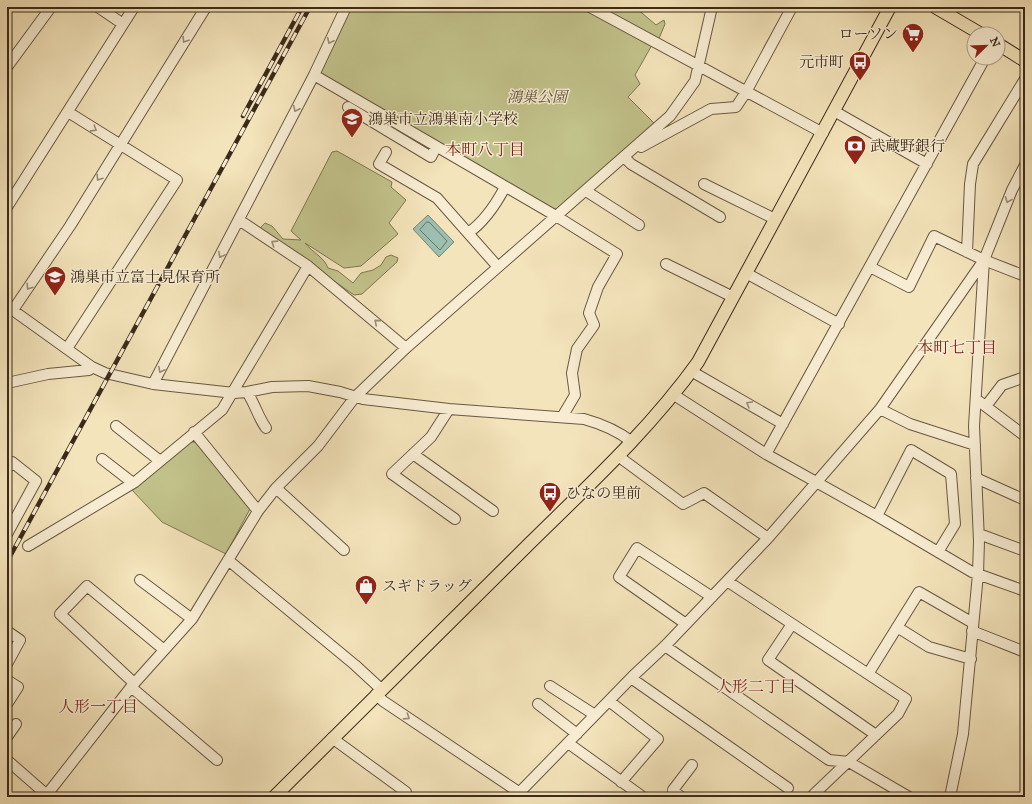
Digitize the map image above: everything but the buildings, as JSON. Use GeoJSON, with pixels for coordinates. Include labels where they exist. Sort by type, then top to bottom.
{"type":"FeatureCollection","features":[{"type":"Feature","properties":{"kind":"main road"},"geometry":{"type":"LineString","coordinates":[[274,797],[378,692],[632,442],[674,395],[691,371],[733,297],[890,7]]}},
{"type":"Feature","properties":{"kind":"main road"},"geometry":{"type":"LineString","coordinates":[[935,7],[967,26]]}},
{"type":"Feature","properties":{"kind":"main road"},"geometry":{"type":"LineString","coordinates":[[1006,49],[1025,61]]}},
{"type":"Feature","properties":{"kind":"street"},"geometry":{"type":"LineString","coordinates":[[7,67],[51,7]]}},
{"type":"Feature","properties":{"kind":"street"},"geometry":{"type":"LineString","coordinates":[[98,7],[123,24]]}},
{"type":"Feature","properties":{"kind":"street"},"geometry":{"type":"LineString","coordinates":[[7,207],[134,7]]}},
{"type":"Feature","properties":{"kind":"street"},"geometry":{"type":"LineString","coordinates":[[206,7],[121,145],[10,308],[68,347],[92,367],[109,374],[153,384],[234,393],[272,387],[308,386],[363,399],[449,409],[584,419],[605,425],[619,432],[632,442]]}},
{"type":"Feature","properties":{"kind":"street"},"geometry":{"type":"LineString","coordinates":[[153,384],[314,75],[346,7]]}},
{"type":"Feature","properties":{"kind":"street"},"geometry":{"type":"LineString","coordinates":[[590,7],[823,133]]}},
{"type":"Feature","properties":{"kind":"street"},"geometry":{"type":"LineString","coordinates":[[7,760],[46,796],[132,685],[192,619],[258,511],[276,488],[318,446],[356,397],[406,348],[670,116],[696,81],[712,7]]}},
{"type":"Feature","properties":{"kind":"street"},"geometry":{"type":"LineString","coordinates":[[628,154],[711,108],[736,107],[746,92],[792,7]]}},
{"type":"Feature","properties":{"kind":"street"},"geometry":{"type":"LineString","coordinates":[[766,454],[981,66]]}},
{"type":"Feature","properties":{"kind":"street"},"geometry":{"type":"LineString","coordinates":[[314,75],[556,216],[617,254],[598,287],[589,313],[594,324],[577,348],[572,373],[575,395],[562,417]]}},
{"type":"Feature","properties":{"kind":"street"},"geometry":{"type":"LineString","coordinates":[[967,252],[970,184],[973,164],[1025,79]]}},
{"type":"Feature","properties":{"kind":"street"},"geometry":{"type":"LineString","coordinates":[[348,107],[431,157],[436,147]]}},
{"type":"Feature","properties":{"kind":"street"},"geometry":{"type":"LineString","coordinates":[[834,111],[927,164]]}},
{"type":"Feature","properties":{"kind":"street"},"geometry":{"type":"LineString","coordinates":[[68,112],[177,180],[68,347]]}},
{"type":"Feature","properties":{"kind":"street"},"geometry":{"type":"LineString","coordinates":[[386,152],[379,164],[437,198],[498,267]]}},
{"type":"Feature","properties":{"kind":"street"},"geometry":{"type":"LineString","coordinates":[[628,154],[631,164],[720,216]]}},
{"type":"Feature","properties":{"kind":"street"},"geometry":{"type":"LineString","coordinates":[[228,560],[355,665],[378,692],[383,701],[520,796],[568,743],[631,678],[665,646],[768,538],[880,409],[984,260],[1012,190],[1025,165]]}},
{"type":"Feature","properties":{"kind":"street"},"geometry":{"type":"LineString","coordinates":[[704,184],[775,219]]}},
{"type":"Feature","properties":{"kind":"street"},"geometry":{"type":"LineString","coordinates":[[468,233],[476,228],[497,203],[505,187]]}},
{"type":"Feature","properties":{"kind":"street"},"geometry":{"type":"LineString","coordinates":[[586,191],[640,225]]}},
{"type":"Feature","properties":{"kind":"street"},"geometry":{"type":"LineString","coordinates":[[239,220],[308,266],[406,348]]}},
{"type":"Feature","properties":{"kind":"street"},"geometry":{"type":"LineString","coordinates":[[870,267],[909,287],[934,236],[984,260],[1025,276]]}},
{"type":"Feature","properties":{"kind":"street"},"geometry":{"type":"LineString","coordinates":[[950,797],[963,734],[978,574],[979,534],[975,445],[976,399],[984,260]]}},
{"type":"Feature","properties":{"kind":"street"},"geometry":{"type":"LineString","coordinates":[[666,264],[733,297]]}},
{"type":"Feature","properties":{"kind":"street"},"geometry":{"type":"LineString","coordinates":[[28,546],[133,483],[222,410],[234,393],[308,266]]}},
{"type":"Feature","properties":{"kind":"street"},"geometry":{"type":"LineString","coordinates":[[746,273],[839,324]]}},
{"type":"Feature","properties":{"kind":"street"},"geometry":{"type":"LineString","coordinates":[[7,383],[48,374],[89,370],[92,367]]}},
{"type":"Feature","properties":{"kind":"street"},"geometry":{"type":"LineString","coordinates":[[691,371],[783,424]]}},
{"type":"Feature","properties":{"kind":"street"},"geometry":{"type":"LineString","coordinates":[[986,406],[1002,386],[1025,377]]}},
{"type":"Feature","properties":{"kind":"street"},"geometry":{"type":"LineString","coordinates":[[247,392],[256,405],[261,422],[266,428]]}},
{"type":"Feature","properties":{"kind":"street"},"geometry":{"type":"LineString","coordinates":[[674,395],[766,454],[938,552],[978,574],[1025,591]]}},
{"type":"Feature","properties":{"kind":"street"},"geometry":{"type":"LineString","coordinates":[[976,399],[1025,436]]}},
{"type":"Feature","properties":{"kind":"street"},"geometry":{"type":"LineString","coordinates":[[449,409],[431,437],[392,474],[455,519]]}},
{"type":"Feature","properties":{"kind":"street"},"geometry":{"type":"LineString","coordinates":[[880,409],[910,424],[975,445]]}},
{"type":"Feature","properties":{"kind":"street"},"geometry":{"type":"LineString","coordinates":[[116,426],[160,461]]}},
{"type":"Feature","properties":{"kind":"street"},"geometry":{"type":"LineString","coordinates":[[194,432],[258,511]]}},
{"type":"Feature","properties":{"kind":"street"},"geometry":{"type":"LineString","coordinates":[[877,516],[911,450],[951,474],[955,524],[938,552]]}},
{"type":"Feature","properties":{"kind":"street"},"geometry":{"type":"LineString","coordinates":[[413,454],[493,511]]}},
{"type":"Feature","properties":{"kind":"street"},"geometry":{"type":"LineString","coordinates":[[618,456],[684,504],[704,493],[768,538]]}},
{"type":"Feature","properties":{"kind":"street"},"geometry":{"type":"LineString","coordinates":[[102,459],[133,483]]}},
{"type":"Feature","properties":{"kind":"street"},"geometry":{"type":"LineString","coordinates":[[7,468],[12,462],[36,481],[10,521],[7,534]]}},
{"type":"Feature","properties":{"kind":"street"},"geometry":{"type":"LineString","coordinates":[[976,478],[1025,500]]}},
{"type":"Feature","properties":{"kind":"street"},"geometry":{"type":"LineString","coordinates":[[276,488],[344,550]]}},
{"type":"Feature","properties":{"kind":"street"},"geometry":{"type":"LineString","coordinates":[[979,534],[1025,551]]}},
{"type":"Feature","properties":{"kind":"street"},"geometry":{"type":"LineString","coordinates":[[686,624],[618,577],[638,548],[712,597]]}},
{"type":"Feature","properties":{"kind":"street"},"geometry":{"type":"LineString","coordinates":[[140,580],[192,619]]}},
{"type":"Feature","properties":{"kind":"street"},"geometry":{"type":"LineString","coordinates":[[727,581],[906,699],[898,714],[811,797]]}},
{"type":"Feature","properties":{"kind":"street"},"geometry":{"type":"LineString","coordinates":[[163,650],[87,586],[60,614],[132,685],[217,760]]}},
{"type":"Feature","properties":{"kind":"street"},"geometry":{"type":"LineString","coordinates":[[868,674],[919,592],[973,627],[1025,652]]}},
{"type":"Feature","properties":{"kind":"street"},"geometry":{"type":"LineString","coordinates":[[792,624],[768,660],[876,735]]}},
{"type":"Feature","properties":{"kind":"street"},"geometry":{"type":"LineString","coordinates":[[897,627],[929,647],[971,659]]}},
{"type":"Feature","properties":{"kind":"street"},"geometry":{"type":"LineString","coordinates":[[7,630],[20,640],[7,664]]}},
{"type":"Feature","properties":{"kind":"street"},"geometry":{"type":"LineString","coordinates":[[665,646],[829,760],[848,762],[909,797]]}},
{"type":"Feature","properties":{"kind":"street"},"geometry":{"type":"LineString","coordinates":[[631,678],[788,788]]}},
{"type":"Feature","properties":{"kind":"street"},"geometry":{"type":"LineString","coordinates":[[7,680],[18,687],[7,704]]}},
{"type":"Feature","properties":{"kind":"street"},"geometry":{"type":"LineString","coordinates":[[550,686],[595,715]]}},
{"type":"Feature","properties":{"kind":"street"},"geometry":{"type":"LineString","coordinates":[[609,701],[658,739],[622,782]]}},
{"type":"Feature","properties":{"kind":"street"},"geometry":{"type":"LineString","coordinates":[[538,704],[577,734]]}},
{"type":"Feature","properties":{"kind":"street"},"geometry":{"type":"LineString","coordinates":[[7,737],[16,724]]}},
{"type":"Feature","properties":{"kind":"street"},"geometry":{"type":"LineString","coordinates":[[332,738],[406,792]]}},
{"type":"Feature","properties":{"kind":"street"},"geometry":{"type":"LineString","coordinates":[[568,743],[643,797]]}},
{"type":"Feature","properties":{"kind":"street"},"geometry":{"type":"LineString","coordinates":[[681,797],[673,790],[692,765]]}},
{"type":"Feature","properties":{"kind":"green space","name":"鴻巣公園"},"geometry":{"type":"Polygon","coordinates":[[[347,7],[585,7],[652,45],[635,75],[640,84],[628,97],[654,123],[558,210],[545,206],[316,74],[347,7]]]}},
{"type":"Feature","properties":{"kind":"green space"},"geometry":{"type":"Polygon","coordinates":[[[598,7],[635,7],[656,25],[664,20],[665,24],[658,41],[598,7]]]}},
{"type":"Feature","properties":{"kind":"green space"},"geometry":{"type":"Polygon","coordinates":[[[337,151],[392,182],[391,187],[406,200],[389,223],[398,234],[361,266],[344,268],[305,243],[324,261],[328,268],[338,271],[353,283],[361,273],[373,270],[381,265],[386,257],[391,255],[398,258],[397,262],[362,294],[354,295],[259,229],[265,223],[272,226],[283,239],[301,240],[291,231],[332,152],[337,151]]]}},
{"type":"Feature","properties":{"kind":"green space"},"geometry":{"type":"Polygon","coordinates":[[[190,442],[195,442],[227,479],[250,509],[226,554],[162,522],[132,490],[190,442]]]}},
{"type":"Feature","properties":{"kind":"water"},"geometry":{"type":"Polygon","coordinates":[[[428,215],[454,242],[439,257],[413,229],[428,215]]]}},
{"type":"Feature","properties":{"kind":"railway"},"geometry":{"type":"LineString","coordinates":[[243,116],[302,7]]}},
{"type":"Feature","properties":{"kind":"railway"},"geometry":{"type":"LineString","coordinates":[[7,562],[310,7]]}},
{"type":"Feature","properties":{"kind":"place","name":"ローソン"},"geometry":{"type":"Point","coordinates":[913,54]}},
{"type":"Feature","properties":{"kind":"place","name":"元市町"},"geometry":{"type":"Point","coordinates":[860,82]}},
{"type":"Feature","properties":{"kind":"place","name":"鴻巣市立鴻巣南小学校"},"geometry":{"type":"Point","coordinates":[352,138]}},
{"type":"Feature","properties":{"kind":"place","name":"武蔵野銀行"},"geometry":{"type":"Point","coordinates":[855,166]}},
{"type":"Feature","properties":{"kind":"place","name":"鴻巣市立富士見保育所"},"geometry":{"type":"Point","coordinates":[55,296]}},
{"type":"Feature","properties":{"kind":"place","name":"ひなの里前"},"geometry":{"type":"Point","coordinates":[550,512]}},
{"type":"Feature","properties":{"kind":"place","name":"スギドラッグ"},"geometry":{"type":"Point","coordinates":[366,606]}},
{"type":"Feature","properties":{"kind":"district","name":"本町八丁目"},"geometry":{"type":"Point","coordinates":[485,149]}},
{"type":"Feature","properties":{"kind":"district","name":"本町七丁目"},"geometry":{"type":"Point","coordinates":[957,347]}},
{"type":"Feature","properties":{"kind":"district","name":"人形二丁目"},"geometry":{"type":"Point","coordinates":[756,686]}},
{"type":"Feature","properties":{"kind":"district","name":"人形一丁目"},"geometry":{"type":"Point","coordinates":[98,706]}}]}
